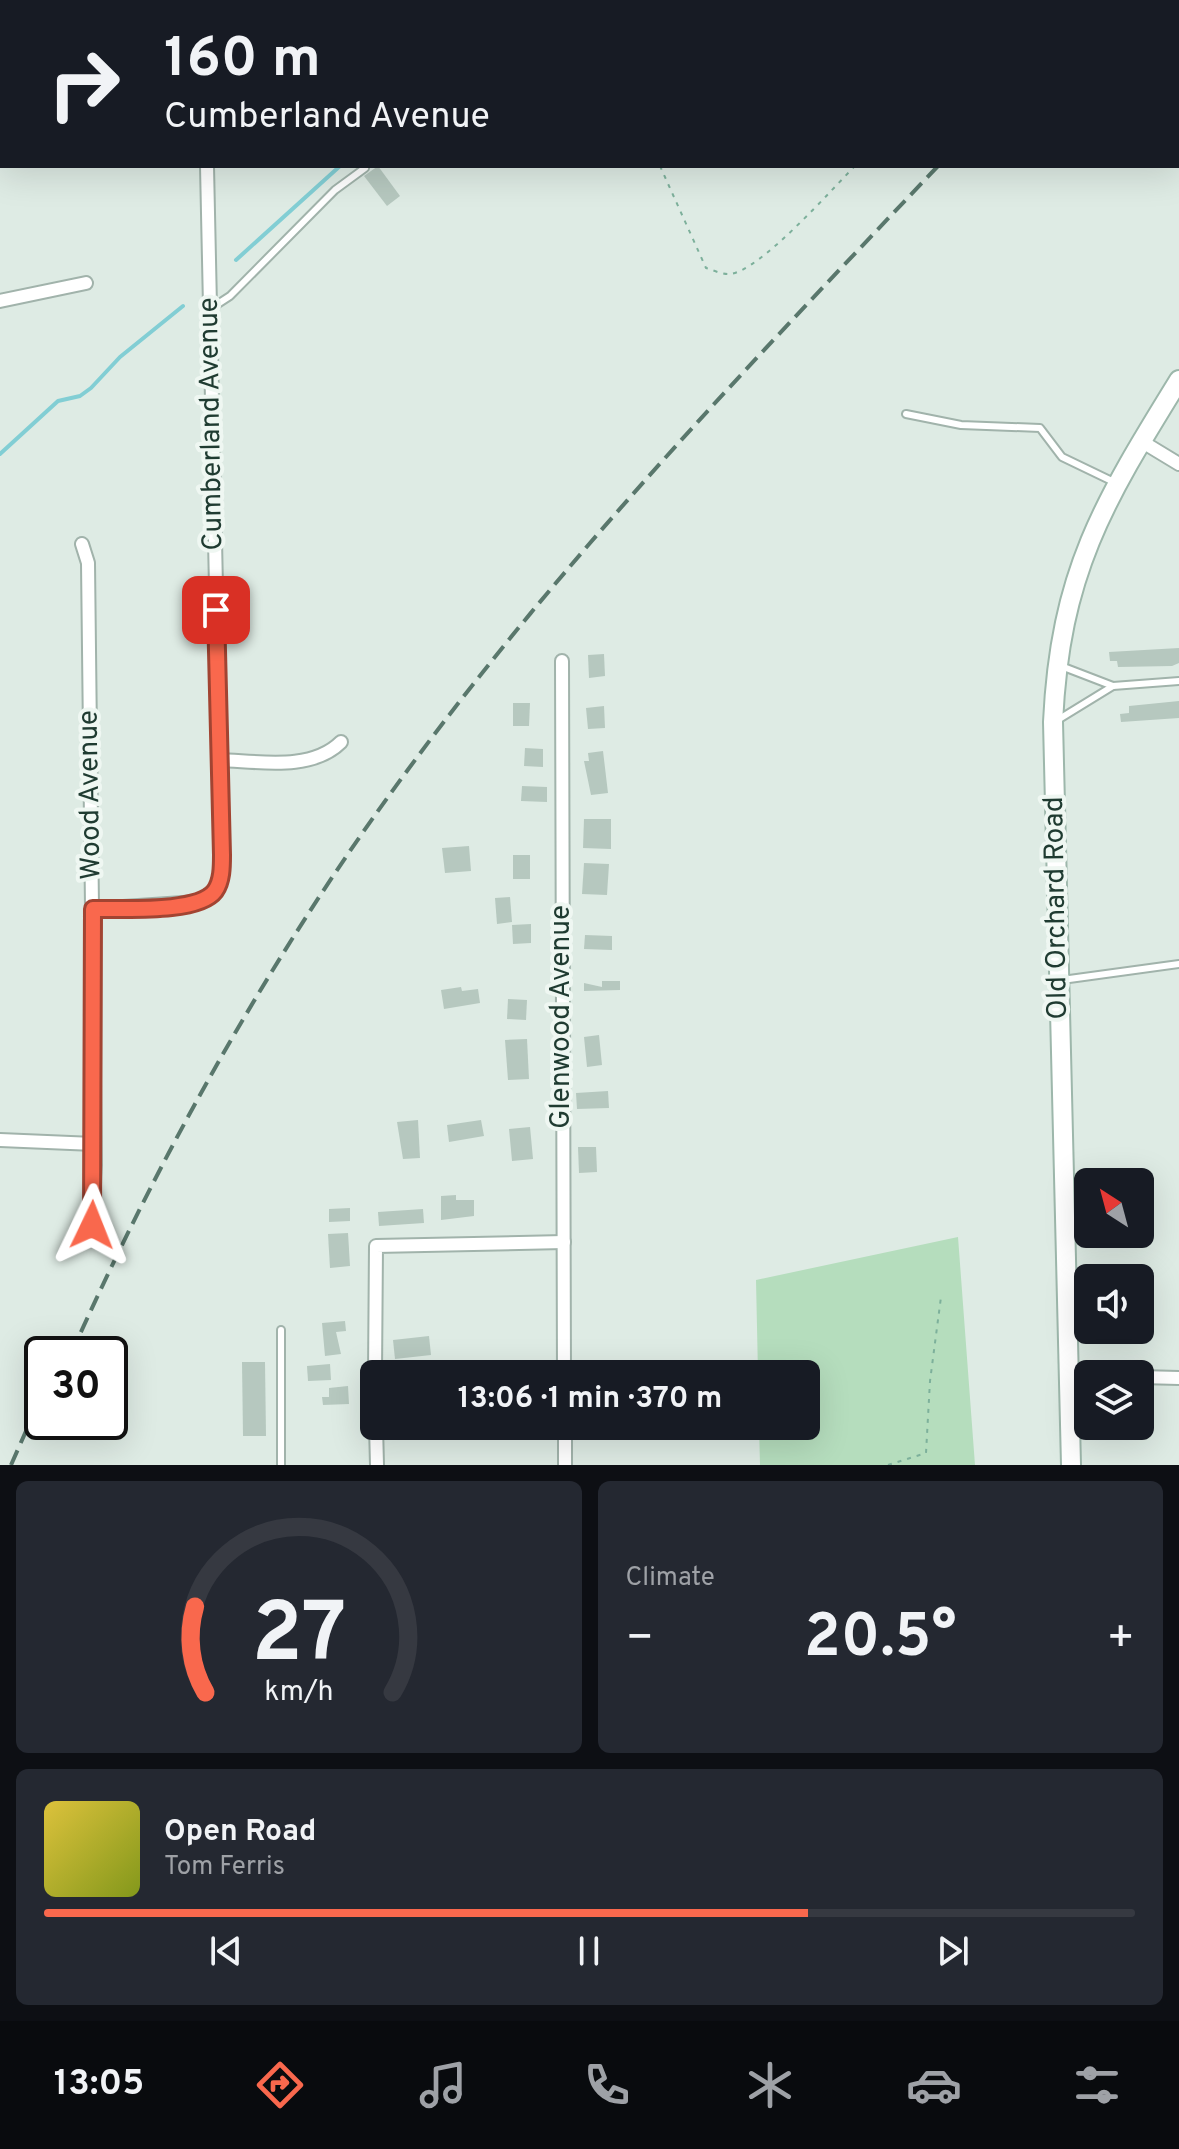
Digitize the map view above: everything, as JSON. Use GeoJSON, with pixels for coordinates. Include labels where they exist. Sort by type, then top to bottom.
{"type":"FeatureCollection","features":[{"type":"Feature","properties":{"kind":"street","name":"Cumberland Avenue"},"geometry":{"type":"LineString","coordinates":[[93,909],[190,905],[208,898],[216,890],[222,868],[207,168]]}},
{"type":"Feature","properties":{"kind":"street"},"geometry":{"type":"LineString","coordinates":[[0,301],[86,283]]}},
{"type":"Feature","properties":{"kind":"street","name":"Old Orchard Road"},"geometry":{"type":"LineString","coordinates":[[1077,1360],[1058,980],[1053,722],[1056,666],[1077,571],[1116,483],[1179,380]]}},
{"type":"Feature","properties":{"kind":"street"},"geometry":{"type":"LineString","coordinates":[[1141,441],[1179,464]]}},
{"type":"Feature","properties":{"kind":"street","name":"Wood Avenue"},"geometry":{"type":"LineString","coordinates":[[82,544],[88,563],[93,909],[92,1225]]}},
{"type":"Feature","properties":{"kind":"street","name":"Glenwood Avenue"},"geometry":{"type":"LineString","coordinates":[[557,661],[564,1360]]}},
{"type":"Feature","properties":{"kind":"street"},"geometry":{"type":"LineString","coordinates":[[219,760],[294,761],[321,756],[341,742]]}},
{"type":"Feature","properties":{"kind":"street"},"geometry":{"type":"LineString","coordinates":[[0,1140],[94,1144]]}},
{"type":"Feature","properties":{"kind":"street"},"geometry":{"type":"LineString","coordinates":[[375,1360],[376,1246],[564,1242]]}},
{"type":"Feature","properties":{"kind":"street"},"geometry":{"type":"LineString","coordinates":[[1154,1377],[1179,1378]]}},
{"type":"Feature","properties":{"kind":"street","name":"Old Orchard Road"},"geometry":{"type":"LineString","coordinates":[[1071,1465],[1074,1428]]}},
{"type":"Feature","properties":{"kind":"street"},"geometry":{"type":"LineString","coordinates":[[376,1440],[377,1465]]}},
{"type":"Feature","properties":{"kind":"street"},"geometry":{"type":"LineString","coordinates":[[565,1440],[565,1465]]}},
{"type":"Feature","properties":{"kind":"lane"},"geometry":{"type":"LineString","coordinates":[[210,309],[230,296],[335,190],[365,168]]}},
{"type":"Feature","properties":{"kind":"lane"},"geometry":{"type":"LineString","coordinates":[[906,414],[961,425],[1040,428],[1062,457],[1116,483]]}},
{"type":"Feature","properties":{"kind":"lane"},"geometry":{"type":"LineString","coordinates":[[1056,666],[1113,686],[1179,681]]}},
{"type":"Feature","properties":{"kind":"lane"},"geometry":{"type":"LineString","coordinates":[[1053,722],[1066,717],[1113,686]]}},
{"type":"Feature","properties":{"kind":"lane"},"geometry":{"type":"LineString","coordinates":[[1058,980],[1179,964]]}},
{"type":"Feature","properties":{"kind":"lane"},"geometry":{"type":"LineString","coordinates":[[281,1330],[281,1465]]}},
{"type":"Feature","properties":{"kind":"path"},"geometry":{"type":"LineString","coordinates":[[661,168],[706,268],[729,275],[745,269],[778,243],[853,168]]}},
{"type":"Feature","properties":{"kind":"path"},"geometry":{"type":"LineString","coordinates":[[888,1465],[926,1453],[930,1381],[941,1297]]}},
{"type":"Feature","properties":{"kind":"green space"},"geometry":{"type":"Polygon","coordinates":[[[958,1237],[975,1465],[760,1465],[759,1440],[820,1440],[820,1360],[758,1360],[756,1280],[958,1237]]]}},
{"type":"Feature","properties":{"kind":"building"},"geometry":{"type":"Polygon","coordinates":[[[379,168],[400,196],[387,206],[364,176],[379,168]]]}},
{"type":"Feature","properties":{"kind":"building"},"geometry":{"type":"Polygon","coordinates":[[[1179,648],[1179,663],[1172,666],[1118,667],[1117,661],[1110,661],[1109,652],[1179,648]]]}},
{"type":"Feature","properties":{"kind":"building"},"geometry":{"type":"Polygon","coordinates":[[[604,654],[605,676],[589,678],[588,655],[604,654]]]}},
{"type":"Feature","properties":{"kind":"building"},"geometry":{"type":"Polygon","coordinates":[[[1179,701],[1179,718],[1121,722],[1120,714],[1129,713],[1129,706],[1179,701]]]}},
{"type":"Feature","properties":{"kind":"building"},"geometry":{"type":"Polygon","coordinates":[[[513,703],[530,703],[529,726],[513,726],[513,703]]]}},
{"type":"Feature","properties":{"kind":"building"},"geometry":{"type":"Polygon","coordinates":[[[604,706],[605,728],[588,729],[586,708],[604,706]]]}},
{"type":"Feature","properties":{"kind":"building"},"geometry":{"type":"Polygon","coordinates":[[[525,748],[543,749],[543,767],[524,766],[525,748]]]}},
{"type":"Feature","properties":{"kind":"building"},"geometry":{"type":"Polygon","coordinates":[[[603,751],[608,793],[591,795],[584,761],[589,761],[588,753],[603,751]]]}},
{"type":"Feature","properties":{"kind":"building"},"geometry":{"type":"Polygon","coordinates":[[[522,786],[547,787],[547,802],[521,801],[522,786]]]}},
{"type":"Feature","properties":{"kind":"building"},"geometry":{"type":"Polygon","coordinates":[[[584,819],[611,819],[611,849],[583,848],[584,819]]]}},
{"type":"Feature","properties":{"kind":"building"},"geometry":{"type":"Polygon","coordinates":[[[469,846],[471,871],[445,873],[442,848],[469,846]]]}},
{"type":"Feature","properties":{"kind":"building"},"geometry":{"type":"Polygon","coordinates":[[[513,855],[530,855],[530,879],[513,879],[513,855]]]}},
{"type":"Feature","properties":{"kind":"building"},"geometry":{"type":"Polygon","coordinates":[[[584,863],[609,864],[607,895],[582,894],[584,863]]]}},
{"type":"Feature","properties":{"kind":"building"},"geometry":{"type":"Polygon","coordinates":[[[510,897],[512,922],[497,924],[495,898],[510,897]]]}},
{"type":"Feature","properties":{"kind":"building"},"geometry":{"type":"Polygon","coordinates":[[[531,924],[531,943],[513,944],[512,925],[531,924]]]}},
{"type":"Feature","properties":{"kind":"building"},"geometry":{"type":"Polygon","coordinates":[[[585,935],[612,936],[612,950],[584,949],[585,935]]]}},
{"type":"Feature","properties":{"kind":"building"},"geometry":{"type":"Polygon","coordinates":[[[602,981],[620,981],[620,990],[584,991],[584,983],[602,987],[602,981]]]}},
{"type":"Feature","properties":{"kind":"building"},"geometry":{"type":"Polygon","coordinates":[[[461,987],[462,991],[478,989],[480,1003],[444,1009],[441,990],[461,987]]]}},
{"type":"Feature","properties":{"kind":"building"},"geometry":{"type":"Polygon","coordinates":[[[508,999],[527,1000],[526,1020],[507,1019],[508,999]]]}},
{"type":"Feature","properties":{"kind":"building"},"geometry":{"type":"Polygon","coordinates":[[[599,1035],[602,1065],[587,1067],[584,1037],[599,1035]]]}},
{"type":"Feature","properties":{"kind":"building"},"geometry":{"type":"Polygon","coordinates":[[[527,1039],[529,1079],[508,1080],[505,1040],[527,1039]]]}},
{"type":"Feature","properties":{"kind":"building"},"geometry":{"type":"Polygon","coordinates":[[[608,1091],[609,1108],[577,1109],[576,1093],[608,1091]]]}},
{"type":"Feature","properties":{"kind":"building"},"geometry":{"type":"Polygon","coordinates":[[[418,1120],[420,1158],[403,1159],[397,1122],[418,1120]]]}},
{"type":"Feature","properties":{"kind":"building"},"geometry":{"type":"Polygon","coordinates":[[[481,1120],[484,1136],[449,1142],[447,1125],[481,1120]]]}},
{"type":"Feature","properties":{"kind":"building"},"geometry":{"type":"Polygon","coordinates":[[[530,1127],[533,1159],[512,1161],[509,1129],[530,1127]]]}},
{"type":"Feature","properties":{"kind":"building"},"geometry":{"type":"Polygon","coordinates":[[[578,1147],[596,1147],[597,1172],[579,1173],[578,1147]]]}},
{"type":"Feature","properties":{"kind":"building"},"geometry":{"type":"Polygon","coordinates":[[[456,1195],[456,1200],[474,1200],[474,1216],[441,1220],[441,1196],[456,1195]]]}},
{"type":"Feature","properties":{"kind":"building"},"geometry":{"type":"Polygon","coordinates":[[[350,1208],[350,1221],[329,1222],[329,1209],[350,1208]]]}},
{"type":"Feature","properties":{"kind":"building"},"geometry":{"type":"Polygon","coordinates":[[[423,1209],[424,1223],[379,1226],[378,1212],[423,1209]]]}},
{"type":"Feature","properties":{"kind":"building"},"geometry":{"type":"Polygon","coordinates":[[[348,1233],[350,1266],[330,1268],[328,1234],[348,1233]]]}},
{"type":"Feature","properties":{"kind":"building"},"geometry":{"type":"Polygon","coordinates":[[[345,1321],[346,1331],[336,1332],[341,1354],[325,1356],[322,1323],[345,1321]]]}},
{"type":"Feature","properties":{"kind":"building"},"geometry":{"type":"Polygon","coordinates":[[[429,1336],[431,1355],[395,1359],[393,1340],[429,1336]]]}},
{"type":"Feature","properties":{"kind":"building"},"geometry":{"type":"Polygon","coordinates":[[[242,1362],[265,1362],[266,1436],[243,1436],[242,1362]]]}},
{"type":"Feature","properties":{"kind":"building"},"geometry":{"type":"Polygon","coordinates":[[[330,1364],[331,1380],[308,1381],[307,1366],[330,1364]]]}},
{"type":"Feature","properties":{"kind":"building"},"geometry":{"type":"Polygon","coordinates":[[[348,1386],[349,1404],[323,1405],[322,1397],[329,1397],[329,1388],[348,1386]]]}},
{"type":"Feature","properties":{"kind":"waterway"},"geometry":{"type":"LineString","coordinates":[[236,260],[338,168]]}},
{"type":"Feature","properties":{"kind":"waterway"},"geometry":{"type":"LineString","coordinates":[[0,454],[58,401],[80,396],[91,388],[120,357],[183,306]]}},
{"type":"Feature","properties":{"kind":"railway"},"geometry":{"type":"LineString","coordinates":[[79,1336],[143,1203],[222,1056],[309,912],[404,775],[465,694],[594,538],[729,387],[936,168]]}},
{"type":"Feature","properties":{"kind":"railway"},"geometry":{"type":"LineString","coordinates":[[11,1465],[24,1436]]}},
{"type":"Feature","properties":{"kind":"route"},"geometry":{"type":"LineString","coordinates":[[92,1225],[95,1165],[93,909],[190,905],[208,898],[219,883],[222,855],[216,610]]}}]}
